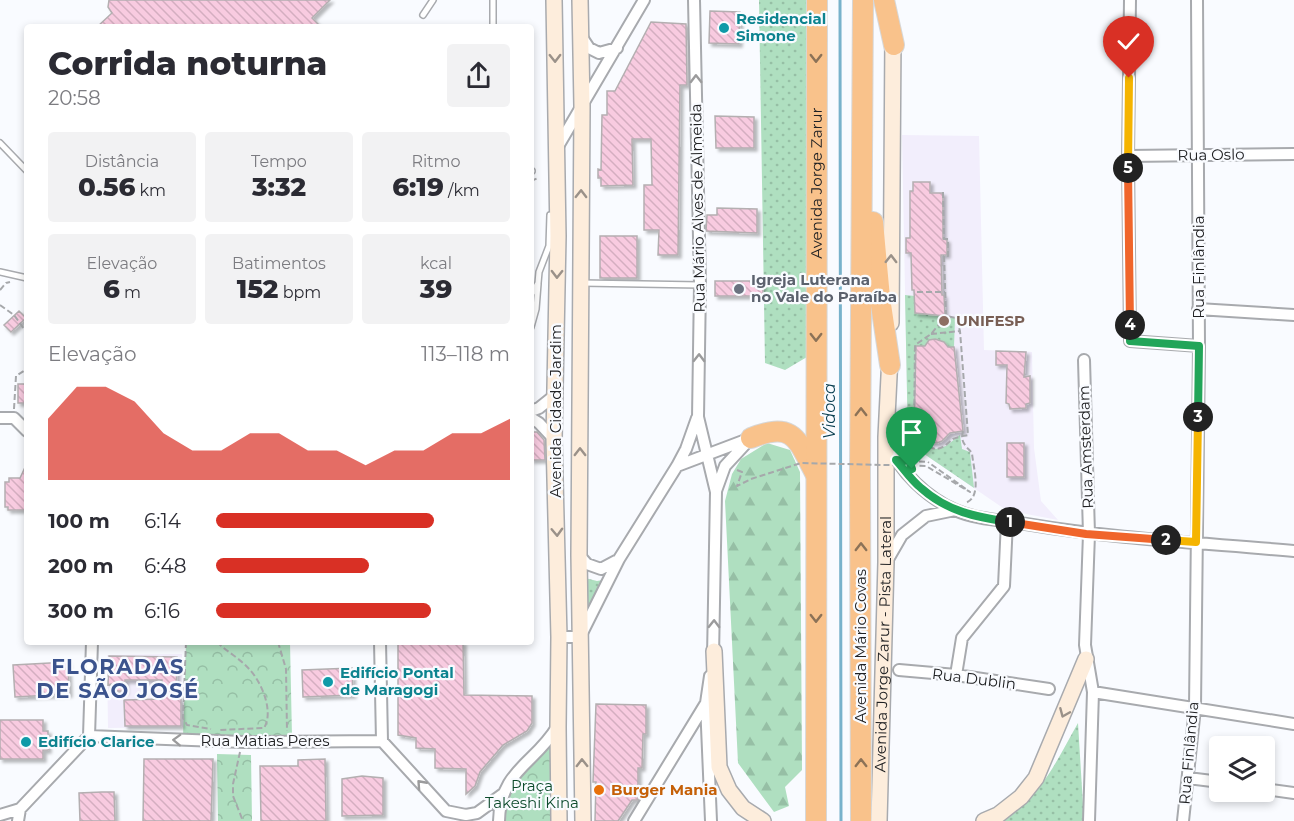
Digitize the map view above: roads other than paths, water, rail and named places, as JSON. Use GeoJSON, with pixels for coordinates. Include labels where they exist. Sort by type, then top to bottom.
{"type":"FeatureCollection","features":[{"type":"Feature","properties":{"kind":"highway","name":"Avenida Jorge Zarur"},"geometry":{"type":"LineString","coordinates":[[816,476],[817,0]]}},
{"type":"Feature","properties":{"kind":"highway"},"geometry":{"type":"LineString","coordinates":[[863,0],[863,75],[868,166],[880,298],[890,365]]}},
{"type":"Feature","properties":{"kind":"highway"},"geometry":{"type":"LineString","coordinates":[[884,0],[894,45]]}},
{"type":"Feature","properties":{"kind":"highway","name":"Avenida Mário Covas"},"geometry":{"type":"LineString","coordinates":[[861,821],[860,470],[863,75]]}},
{"type":"Feature","properties":{"kind":"highway"},"geometry":{"type":"LineString","coordinates":[[751,438],[765,432],[780,430],[789,434],[801,447],[816,476],[816,821]]}},
{"type":"Feature","properties":{"kind":"main road","name":"Avenida Cidade Jardim"},"geometry":{"type":"LineString","coordinates":[[554,0],[557,152],[554,439],[559,637],[559,821]]}},
{"type":"Feature","properties":{"kind":"main road","name":"Avenida Cidade Jardim"},"geometry":{"type":"LineString","coordinates":[[580,0],[582,106],[579,555],[583,821]]}},
{"type":"Feature","properties":{"kind":"main road","name":"Avenida Jorge Zarur - Pista Lateral"},"geometry":{"type":"LineString","coordinates":[[879,821],[886,562],[886,437],[890,365],[893,0]]}},
{"type":"Feature","properties":{"kind":"main road"},"geometry":{"type":"LineString","coordinates":[[714,651],[718,767],[729,790],[742,808],[764,821]]}},
{"type":"Feature","properties":{"kind":"main road"},"geometry":{"type":"LineString","coordinates":[[984,821],[998,815],[1021,797],[1036,778],[1086,659]]}},
{"type":"Feature","properties":{"kind":"street"},"geometry":{"type":"LineString","coordinates":[[557,152],[644,0]]}},
{"type":"Feature","properties":{"kind":"street","name":"Rua Mário Alves de Almeida"},"geometry":{"type":"LineString","coordinates":[[694,0],[700,285],[698,417]]}},
{"type":"Feature","properties":{"kind":"street"},"geometry":{"type":"LineString","coordinates":[[1130,0],[1128,156],[1130,341],[1199,346]]}},
{"type":"Feature","properties":{"kind":"street","name":"Rua Finlândia"},"geometry":{"type":"LineString","coordinates":[[1183,821],[1195,708],[1199,346],[1197,0]]}},
{"type":"Feature","properties":{"kind":"street"},"geometry":{"type":"LineString","coordinates":[[581,36],[589,48],[599,53],[617,48]]}},
{"type":"Feature","properties":{"kind":"street","name":"Rua Oslo"},"geometry":{"type":"LineString","coordinates":[[1128,156],[1294,154]]}},
{"type":"Feature","properties":{"kind":"street"},"geometry":{"type":"LineString","coordinates":[[1198,309],[1294,315]]}},
{"type":"Feature","properties":{"kind":"street","name":"Rua Amsterdam"},"geometry":{"type":"LineString","coordinates":[[1084,360],[1089,534],[1086,659],[1093,692],[1089,821]]}},
{"type":"Feature","properties":{"kind":"street"},"geometry":{"type":"LineString","coordinates":[[534,410],[554,396]]}},
{"type":"Feature","properties":{"kind":"street"},"geometry":{"type":"LineString","coordinates":[[698,417],[716,492],[714,651],[706,703],[711,821]]}},
{"type":"Feature","properties":{"kind":"street"},"geometry":{"type":"LineString","coordinates":[[559,637],[580,637],[619,559],[677,466],[698,417]]}},
{"type":"Feature","properties":{"kind":"street"},"geometry":{"type":"LineString","coordinates":[[0,418],[14,418],[24,428]]}},
{"type":"Feature","properties":{"kind":"street"},"geometry":{"type":"LineString","coordinates":[[534,420],[554,439]]}},
{"type":"Feature","properties":{"kind":"street"},"geometry":{"type":"LineString","coordinates":[[886,437],[896,460],[920,488],[984,519],[1089,534],[1294,551]]}},
{"type":"Feature","properties":{"kind":"street"},"geometry":{"type":"LineString","coordinates":[[677,466],[751,438]]}},
{"type":"Feature","properties":{"kind":"street"},"geometry":{"type":"LineString","coordinates":[[716,492],[725,466],[751,438]]}},
{"type":"Feature","properties":{"kind":"street"},"geometry":{"type":"LineString","coordinates":[[886,562],[902,535],[926,516],[959,506]]}},
{"type":"Feature","properties":{"kind":"street"},"geometry":{"type":"LineString","coordinates":[[956,675],[962,638],[1004,586],[1007,521]]}},
{"type":"Feature","properties":{"kind":"street"},"geometry":{"type":"LineString","coordinates":[[579,555],[587,564],[601,569],[619,559]]}},
{"type":"Feature","properties":{"kind":"street"},"geometry":{"type":"LineString","coordinates":[[0,815],[20,809],[89,736],[92,645]]}},
{"type":"Feature","properties":{"kind":"street"},"geometry":{"type":"LineString","coordinates":[[380,645],[382,741],[449,816],[477,813],[503,794]]}},
{"type":"Feature","properties":{"kind":"street","name":"Rua Dublin"},"geometry":{"type":"LineString","coordinates":[[898,670],[956,675],[1048,689]]}},
{"type":"Feature","properties":{"kind":"street"},"geometry":{"type":"LineString","coordinates":[[1093,692],[1294,724]]}},
{"type":"Feature","properties":{"kind":"street"},"geometry":{"type":"LineString","coordinates":[[634,821],[706,703]]}},
{"type":"Feature","properties":{"kind":"street"},"geometry":{"type":"LineString","coordinates":[[499,821],[503,794],[516,772],[549,740],[558,727]]}},
{"type":"Feature","properties":{"kind":"street","name":"Rua Matias Peres"},"geometry":{"type":"LineString","coordinates":[[89,736],[243,742],[382,741]]}},
{"type":"Feature","properties":{"kind":"street"},"geometry":{"type":"LineString","coordinates":[[1188,778],[1209,781]]}},
{"type":"Feature","properties":{"kind":"street"},"geometry":{"type":"LineString","coordinates":[[1275,790],[1294,793]]}},
{"type":"Feature","properties":{"kind":"street"},"geometry":{"type":"LineString","coordinates":[[18,821],[20,809]]}},
{"type":"Feature","properties":{"kind":"lane"},"geometry":{"type":"LineString","coordinates":[[423,15],[433,0]]}},
{"type":"Feature","properties":{"kind":"lane"},"geometry":{"type":"LineString","coordinates":[[493,0],[493,24]]}},
{"type":"Feature","properties":{"kind":"lane"},"geometry":{"type":"LineString","coordinates":[[0,143],[24,168]]}},
{"type":"Feature","properties":{"kind":"lane"},"geometry":{"type":"LineString","coordinates":[[534,316],[541,266],[549,246],[552,186],[557,152]]}},
{"type":"Feature","properties":{"kind":"lane"},"geometry":{"type":"LineString","coordinates":[[0,272],[24,277]]}},
{"type":"Feature","properties":{"kind":"lane"},"geometry":{"type":"LineString","coordinates":[[534,290],[538,283]]}},
{"type":"Feature","properties":{"kind":"lane"},"geometry":{"type":"LineString","coordinates":[[580,283],[700,285]]}},
{"type":"Feature","properties":{"kind":"waterway","name":"Vidoca"},"geometry":{"type":"LineString","coordinates":[[840,0],[841,821]]}},
{"type":"Feature","properties":{"kind":"place","name":"Residencial Simone"},"geometry":{"type":"Point","coordinates":[724,28]}},
{"type":"Feature","properties":{"kind":"place","name":"Igreja Luterana no Vale do Paraíba"},"geometry":{"type":"Point","coordinates":[739,289]}},
{"type":"Feature","properties":{"kind":"place","name":"UNIFESP"},"geometry":{"type":"Point","coordinates":[944,321]}},
{"type":"Feature","properties":{"kind":"place","name":"Edifício Pontal de Maragogi"},"geometry":{"type":"Point","coordinates":[328,682]}},
{"type":"Feature","properties":{"kind":"place","name":"Edifício Clarice"},"geometry":{"type":"Point","coordinates":[26,742]}},
{"type":"Feature","properties":{"kind":"place","name":"Burger Mania"},"geometry":{"type":"Point","coordinates":[599,790]}},
{"type":"Feature","properties":{"kind":"district","name":"FLORADAS DE SÃO JOSÉ"},"geometry":{"type":"Point","coordinates":[118,679]}},
{"type":"Feature","properties":{"kind":"park label","name":"Praça Takeshi Kina"},"geometry":{"type":"Point","coordinates":[532,794]}}]}
